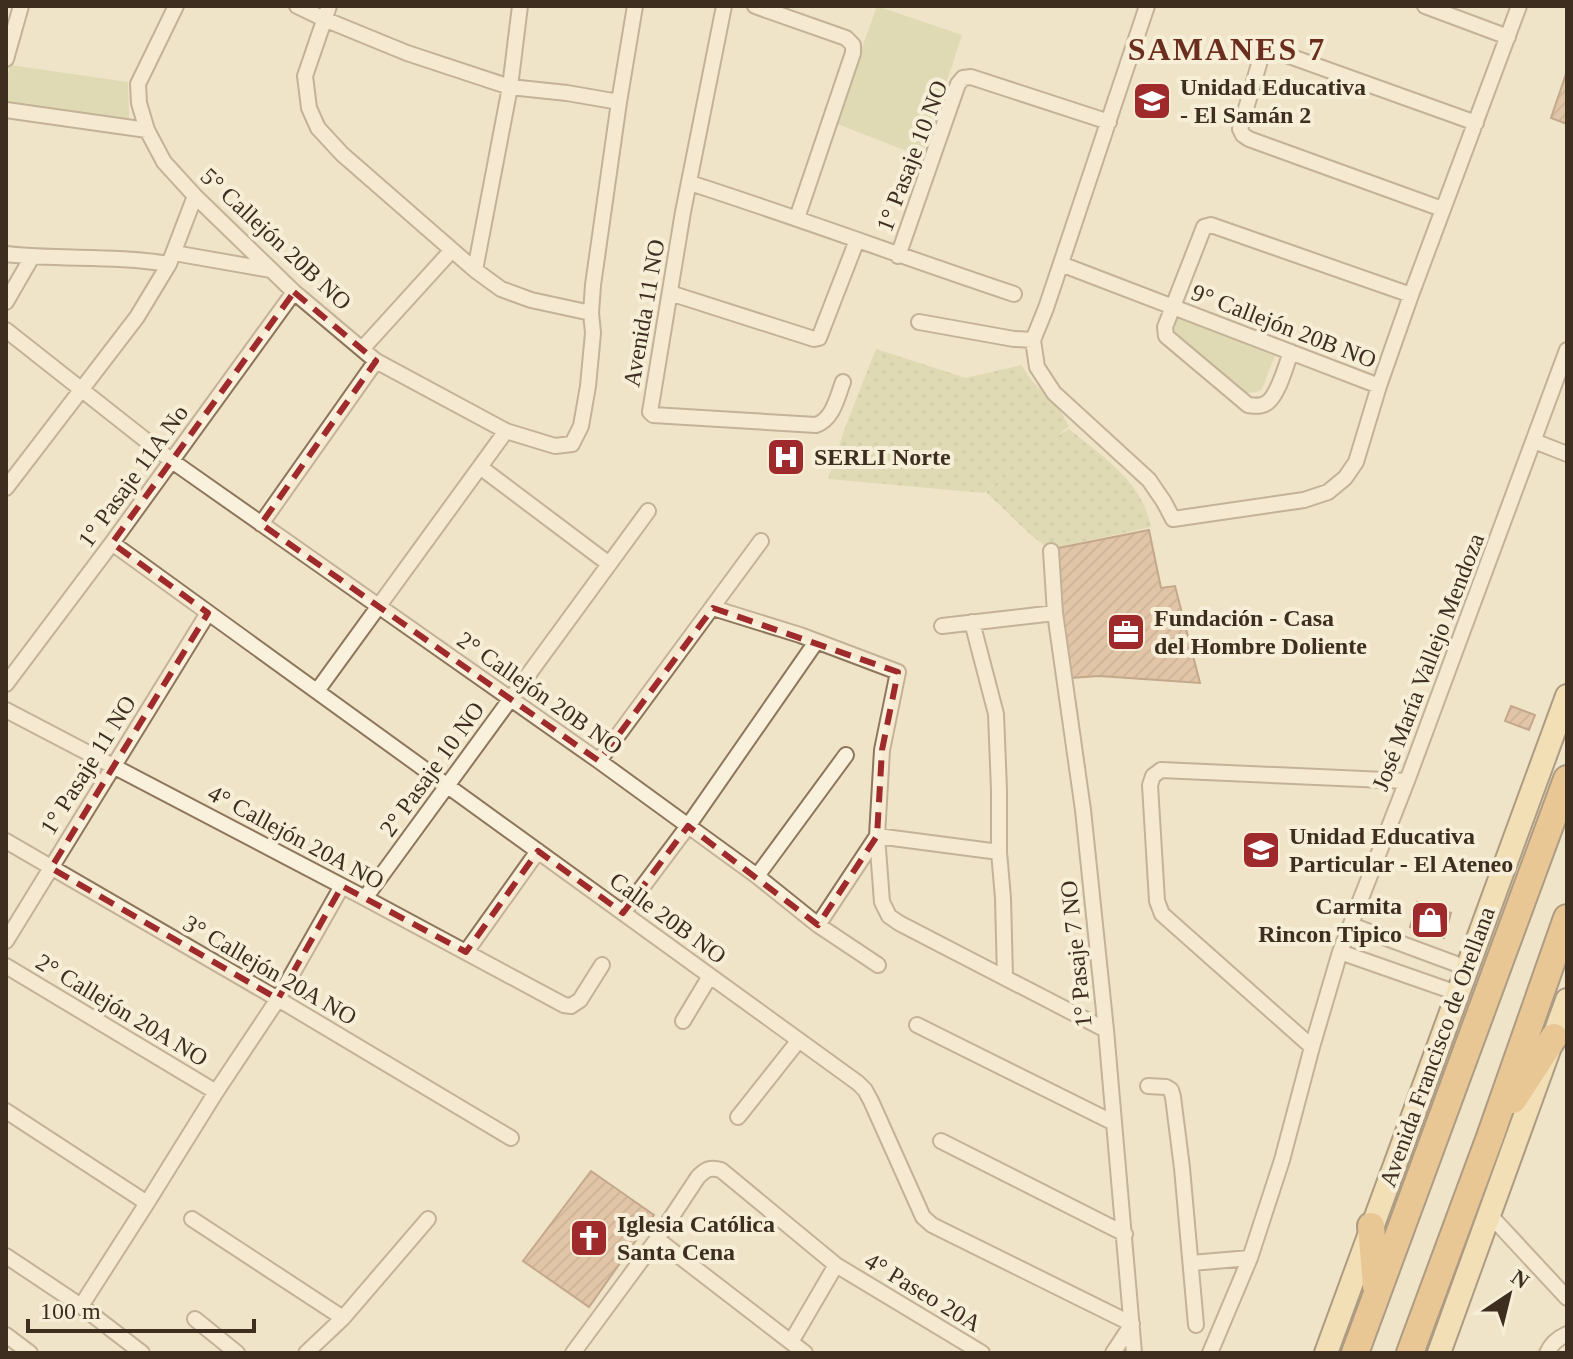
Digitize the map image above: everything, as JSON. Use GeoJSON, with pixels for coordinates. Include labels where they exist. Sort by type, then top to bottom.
{"type":"FeatureCollection","features":[{"type":"Feature","properties":{"kind":"highway","name":"Avenida Francisco de Orellana"},"geometry":{"type":"LineString","coordinates":[[1355,1353],[1567,779]]}},
{"type":"Feature","properties":{"kind":"highway"},"geometry":{"type":"LineString","coordinates":[[1410,1353],[1567,918]]}},
{"type":"Feature","properties":{"kind":"highway"},"geometry":{"type":"LineString","coordinates":[[1490,1137],[1554,1037]]}},
{"type":"Feature","properties":{"kind":"highway"},"geometry":{"type":"LineString","coordinates":[[1371,1226],[1376,1294]]}},
{"type":"Feature","properties":{"kind":"main road","name":"Avenida Francisco de Orellana"},"geometry":{"type":"LineString","coordinates":[[1326,1353],[1567,696]]}},
{"type":"Feature","properties":{"kind":"main road"},"geometry":{"type":"LineString","coordinates":[[1439,1353],[1567,1000]]}},
{"type":"Feature","properties":{"kind":"street"},"geometry":{"type":"LineString","coordinates":[[6,59],[21,6]]}},
{"type":"Feature","properties":{"kind":"street","name":"5° Callejón 20B NO"},"geometry":{"type":"LineString","coordinates":[[176,6],[138,84],[139,103],[147,130],[164,162],[294,292],[376,361],[506,431],[555,446],[572,444],[581,426],[588,386],[593,333],[591,313]]}},
{"type":"Feature","properties":{"kind":"street"},"geometry":{"type":"LineString","coordinates":[[297,6],[326,12],[407,53],[510,87],[619,102]]}},
{"type":"Feature","properties":{"kind":"street"},"geometry":{"type":"LineString","coordinates":[[475,270],[510,87],[520,6]]}},
{"type":"Feature","properties":{"kind":"street","name":"Avenida 11 NO"},"geometry":{"type":"LineString","coordinates":[[724,6],[649,410],[653,415],[816,425],[825,421],[830,414],[843,382]]}},
{"type":"Feature","properties":{"kind":"street"},"geometry":{"type":"LineString","coordinates":[[755,6],[846,38],[853,45],[853,53],[797,218]]}},
{"type":"Feature","properties":{"kind":"street"},"geometry":{"type":"LineString","coordinates":[[1425,6],[1508,37]]}},
{"type":"Feature","properties":{"kind":"street"},"geometry":{"type":"LineString","coordinates":[[1142,8],[1109,122],[1033,340],[1037,367],[1054,393],[1149,480],[1173,519],[1304,500],[1328,492],[1345,478],[1356,462],[1411,295],[1519,6]]}},
{"type":"Feature","properties":{"kind":"street"},"geometry":{"type":"LineString","coordinates":[[326,12],[305,76],[309,108],[318,128],[342,154],[501,289],[531,300],[591,313],[635,7]]}},
{"type":"Feature","properties":{"kind":"street"},"geometry":{"type":"LineString","coordinates":[[1442,209],[1243,135],[1240,129],[1264,47],[1476,123]]}},
{"type":"Feature","properties":{"kind":"street","name":"1° Pasaje 10 NO"},"geometry":{"type":"LineString","coordinates":[[898,256],[958,84],[963,78],[971,77],[1109,122]]}},
{"type":"Feature","properties":{"kind":"street"},"geometry":{"type":"LineString","coordinates":[[6,110],[147,130]]}},
{"type":"Feature","properties":{"kind":"street"},"geometry":{"type":"LineString","coordinates":[[690,183],[1014,294]]}},
{"type":"Feature","properties":{"kind":"street"},"geometry":{"type":"LineString","coordinates":[[6,488],[137,317],[171,258],[195,196]]}},
{"type":"Feature","properties":{"kind":"street","name":"9° Callejón 20B NO"},"geometry":{"type":"LineString","coordinates":[[1174,308],[1207,225],[1411,295]]}},
{"type":"Feature","properties":{"kind":"street"},"geometry":{"type":"LineString","coordinates":[[670,293],[814,339],[819,338],[857,240]]}},
{"type":"Feature","properties":{"kind":"street"},"geometry":{"type":"LineString","coordinates":[[362,349],[452,250]]}},
{"type":"Feature","properties":{"kind":"street"},"geometry":{"type":"LineString","coordinates":[[6,254],[171,258],[271,270]]}},
{"type":"Feature","properties":{"kind":"street"},"geometry":{"type":"LineString","coordinates":[[6,302],[32,257]]}},
{"type":"Feature","properties":{"kind":"street","name":"9° Callejón 20B NO"},"geometry":{"type":"LineString","coordinates":[[1061,264],[1379,386]]}},
{"type":"Feature","properties":{"kind":"street","name":"1° Pasaje 11A No"},"geometry":{"type":"LineString","coordinates":[[6,684],[294,292]]}},
{"type":"Feature","properties":{"kind":"street"},"geometry":{"type":"LineString","coordinates":[[1174,308],[1165,327],[1166,336],[1248,405],[1259,407],[1268,402],[1291,352]]}},
{"type":"Feature","properties":{"kind":"street"},"geometry":{"type":"LineString","coordinates":[[919,322],[1033,340]]}},
{"type":"Feature","properties":{"kind":"street","name":"2° Callejón 20B NO"},"geometry":{"type":"LineString","coordinates":[[6,330],[172,461],[599,761],[757,876],[818,925],[878,965]]}},
{"type":"Feature","properties":{"kind":"street","name":"José María Vallejo Mendoza"},"geometry":{"type":"LineString","coordinates":[[1210,1353],[1250,1258],[1282,1160],[1340,952],[1567,350]]}},
{"type":"Feature","properties":{"kind":"street"},"geometry":{"type":"LineString","coordinates":[[261,524],[376,361]]}},
{"type":"Feature","properties":{"kind":"street"},"geometry":{"type":"LineString","coordinates":[[317,691],[506,431]]}},
{"type":"Feature","properties":{"kind":"street"},"geometry":{"type":"LineString","coordinates":[[1534,441],[1567,454]]}},
{"type":"Feature","properties":{"kind":"street"},"geometry":{"type":"LineString","coordinates":[[480,467],[609,564]]}},
{"type":"Feature","properties":{"kind":"street","name":"2° Pasaje 10 NO"},"geometry":{"type":"LineString","coordinates":[[365,898],[648,511]]}},
{"type":"Feature","properties":{"kind":"street"},"geometry":{"type":"LineString","coordinates":[[599,761],[761,541]]}},
{"type":"Feature","properties":{"kind":"street","name":"Calle 20B NO"},"geometry":{"type":"LineString","coordinates":[[112,543],[865,1090],[923,1217],[932,1225],[1132,1324]]}},
{"type":"Feature","properties":{"kind":"street","name":"1° Pasaje 7 NO"},"geometry":{"type":"LineString","coordinates":[[1051,551],[1055,613],[1083,810],[1106,1030],[1134,1353]]}},
{"type":"Feature","properties":{"kind":"street"},"geometry":{"type":"LineString","coordinates":[[713,608],[898,672],[882,750],[877,836],[882,902],[889,916],[1106,1030]]}},
{"type":"Feature","properties":{"kind":"street","name":"1° Pasaje 11 NO"},"geometry":{"type":"LineString","coordinates":[[6,941],[208,613]]}},
{"type":"Feature","properties":{"kind":"street"},"geometry":{"type":"LineString","coordinates":[[942,626],[1055,613]]}},
{"type":"Feature","properties":{"kind":"street"},"geometry":{"type":"LineString","coordinates":[[972,622],[996,714],[1005,977]]}},
{"type":"Feature","properties":{"kind":"street"},"geometry":{"type":"LineString","coordinates":[[623,913],[688,826],[816,642]]}},
{"type":"Feature","properties":{"kind":"street","name":"4° Callejón 20A NO"},"geometry":{"type":"LineString","coordinates":[[6,710],[564,1005],[571,1006],[580,1000],[602,965]]}},
{"type":"Feature","properties":{"kind":"street"},"geometry":{"type":"LineString","coordinates":[[757,876],[846,755]]}},
{"type":"Feature","properties":{"kind":"street"},"geometry":{"type":"LineString","coordinates":[[1312,1047],[1162,914],[1157,901],[1150,785],[1153,776],[1161,770],[1407,781]]}},
{"type":"Feature","properties":{"kind":"street"},"geometry":{"type":"LineString","coordinates":[[877,836],[999,852]]}},
{"type":"Feature","properties":{"kind":"street"},"geometry":{"type":"LineString","coordinates":[[818,925],[877,836]]}},
{"type":"Feature","properties":{"kind":"street","name":"3° Callejón 20A NO"},"geometry":{"type":"LineString","coordinates":[[6,841],[511,1138]]}},
{"type":"Feature","properties":{"kind":"street"},"geometry":{"type":"LineString","coordinates":[[466,952],[538,851]]}},
{"type":"Feature","properties":{"kind":"street"},"geometry":{"type":"LineString","coordinates":[[81,1306],[278,999],[342,886]]}},
{"type":"Feature","properties":{"kind":"street"},"geometry":{"type":"LineString","coordinates":[[1351,925],[1467,968]]}},
{"type":"Feature","properties":{"kind":"street"},"geometry":{"type":"LineString","coordinates":[[1340,952],[1457,993]]}},
{"type":"Feature","properties":{"kind":"street","name":"2° Callejón 20A NO"},"geometry":{"type":"LineString","coordinates":[[6,966],[216,1092]]}},
{"type":"Feature","properties":{"kind":"street"},"geometry":{"type":"LineString","coordinates":[[683,1021],[710,976]]}},
{"type":"Feature","properties":{"kind":"street"},"geometry":{"type":"LineString","coordinates":[[917,1025],[1114,1123]]}},
{"type":"Feature","properties":{"kind":"street"},"geometry":{"type":"LineString","coordinates":[[738,1117],[799,1040]]}},
{"type":"Feature","properties":{"kind":"street"},"geometry":{"type":"LineString","coordinates":[[1148,1086],[1166,1087],[1173,1097],[1196,1325]]}},
{"type":"Feature","properties":{"kind":"street"},"geometry":{"type":"LineString","coordinates":[[6,1111],[147,1203]]}},
{"type":"Feature","properties":{"kind":"street"},"geometry":{"type":"LineString","coordinates":[[941,1141],[1125,1234]]}},
{"type":"Feature","properties":{"kind":"street"},"geometry":{"type":"LineString","coordinates":[[573,1353],[706,1169],[721,1170],[836,1265]]}},
{"type":"Feature","properties":{"kind":"street"},"geometry":{"type":"LineString","coordinates":[[1489,1214],[1567,1298]]}},
{"type":"Feature","properties":{"kind":"street"},"geometry":{"type":"LineString","coordinates":[[192,1219],[343,1318]]}},
{"type":"Feature","properties":{"kind":"street"},"geometry":{"type":"LineString","coordinates":[[306,1353],[343,1318],[428,1219]]}},
{"type":"Feature","properties":{"kind":"street"},"geometry":{"type":"LineString","coordinates":[[657,1239],[805,1353]]}},
{"type":"Feature","properties":{"kind":"street"},"geometry":{"type":"LineString","coordinates":[[6,1256],[81,1306],[142,1353]]}},
{"type":"Feature","properties":{"kind":"street"},"geometry":{"type":"LineString","coordinates":[[1191,1263],[1250,1258]]}},
{"type":"Feature","properties":{"kind":"street","name":"4° Paseo 20A"},"geometry":{"type":"LineString","coordinates":[[791,1342],[836,1265],[982,1353]]}},
{"type":"Feature","properties":{"kind":"street"},"geometry":{"type":"LineString","coordinates":[[195,1319],[237,1353]]}},
{"type":"Feature","properties":{"kind":"street"},"geometry":{"type":"LineString","coordinates":[[1113,1353],[1132,1324]]}},
{"type":"Feature","properties":{"kind":"street"},"geometry":{"type":"LineString","coordinates":[[1548,1350],[1557,1339],[1567,1334]]}},
{"type":"Feature","properties":{"kind":"street"},"geometry":{"type":"LineString","coordinates":[[6,1335],[30,1353]]}},
{"type":"Feature","properties":{"kind":"highlighted area"},"geometry":{"type":"Polygon","coordinates":[[[294,292],[376,361],[261,524],[599,761],[713,608],[898,672],[882,750],[877,836],[818,925],[688,826],[623,913],[538,851],[466,952],[342,886],[278,999],[51,868],[208,613],[112,543],[294,292]]]}},
{"type":"Feature","properties":{"kind":"green space"},"geometry":{"type":"Polygon","coordinates":[[[877,6],[962,35],[922,157],[835,123],[877,6]]]}},
{"type":"Feature","properties":{"kind":"green space"},"geometry":{"type":"Polygon","coordinates":[[[10,65],[128,82],[129,121],[6,103],[10,65]]]}},
{"type":"Feature","properties":{"kind":"green space"},"geometry":{"type":"Polygon","coordinates":[[[1177,313],[1277,350],[1262,389],[1247,393],[1173,333],[1177,313]]]}},
{"type":"Feature","properties":{"kind":"green space"},"geometry":{"type":"Polygon","coordinates":[[[876,349],[966,378],[1021,365],[1058,407],[1069,426],[1057,436],[1069,429],[1108,460],[1139,496],[1151,527],[1050,549],[986,492],[1022,460],[984,493],[828,479],[876,349]]]}},
{"type":"Feature","properties":{"kind":"building"},"geometry":{"type":"Polygon","coordinates":[[[1567,71],[1567,124],[1551,118],[1567,71]]]}},
{"type":"Feature","properties":{"kind":"building","name":"Fundación - Casa del Hombre Doliente"},"geometry":{"type":"Polygon","coordinates":[[[1149,530],[1161,588],[1175,586],[1200,683],[1099,676],[1071,678],[1053,549],[1149,530]]]}},
{"type":"Feature","properties":{"kind":"building"},"geometry":{"type":"Polygon","coordinates":[[[1511,706],[1535,715],[1529,730],[1505,721],[1511,706]]]}},
{"type":"Feature","properties":{"kind":"building","name":"Carmita Rincon Tipico"},"geometry":{"type":"Polygon","coordinates":[[[1417,902],[1451,913],[1444,938],[1410,927],[1417,902]]]}},
{"type":"Feature","properties":{"kind":"building","name":"Iglesia Católica Santa Cena"},"geometry":{"type":"Polygon","coordinates":[[[591,1171],[654,1215],[589,1307],[523,1261],[591,1171]]]}},
{"type":"Feature","properties":{"kind":"place","name":"Unidad Educativa - El Samán 2"},"geometry":{"type":"Point","coordinates":[1152,101]}},
{"type":"Feature","properties":{"kind":"place","name":"SERLI Norte"},"geometry":{"type":"Point","coordinates":[786,457]}},
{"type":"Feature","properties":{"kind":"place","name":"Fundación - Casa del Hombre Doliente"},"geometry":{"type":"Point","coordinates":[1126,632]}},
{"type":"Feature","properties":{"kind":"place","name":"Unidad Educativa Particular - El Ateneo"},"geometry":{"type":"Point","coordinates":[1261,850]}},
{"type":"Feature","properties":{"kind":"place","name":"Carmita Rincon Tipico"},"geometry":{"type":"Point","coordinates":[1430,920]}},
{"type":"Feature","properties":{"kind":"place","name":"Iglesia Católica Santa Cena"},"geometry":{"type":"Point","coordinates":[589,1238]}},
{"type":"Feature","properties":{"kind":"district","name":"SAMANES 7"},"geometry":{"type":"Point","coordinates":[1227,49]}}]}
